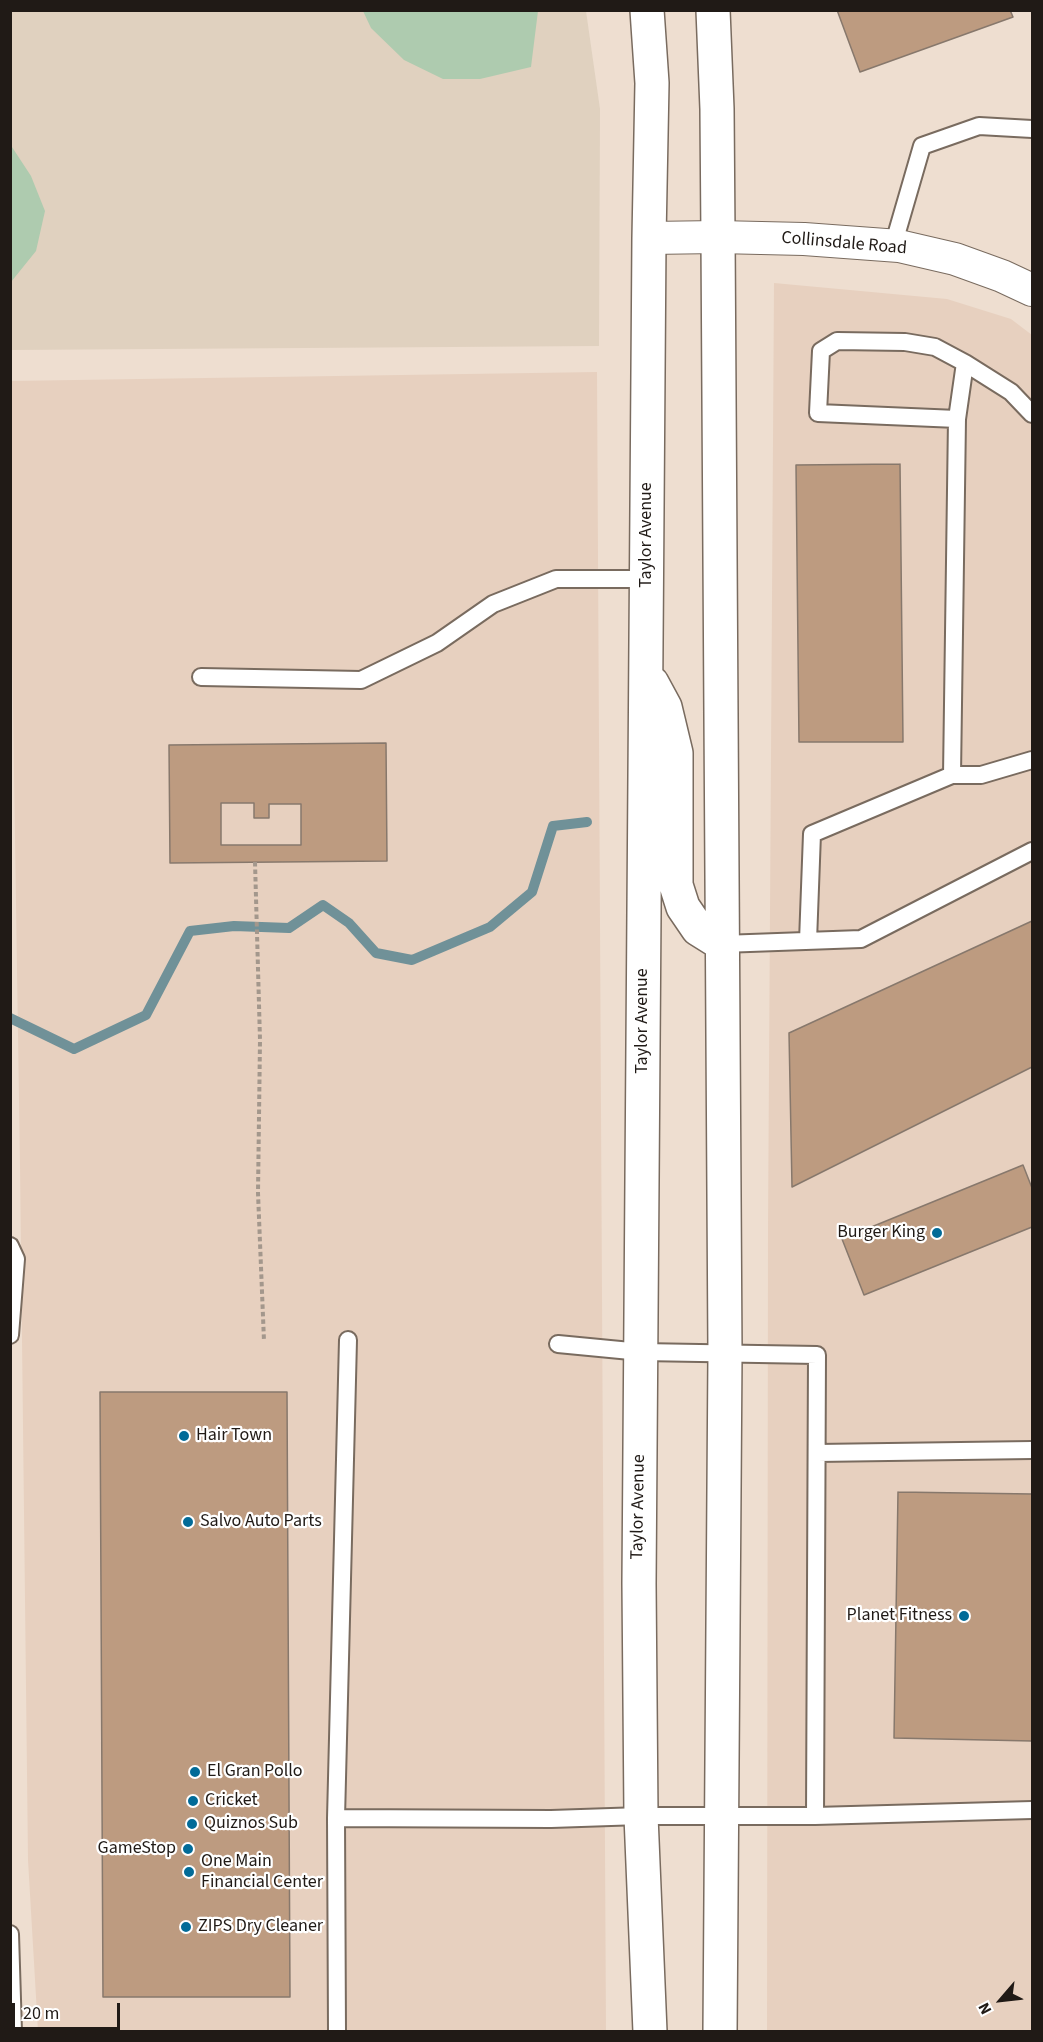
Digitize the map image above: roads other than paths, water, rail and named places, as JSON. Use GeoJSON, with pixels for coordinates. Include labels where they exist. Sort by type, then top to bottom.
{"type":"FeatureCollection","features":[{"type":"Feature","properties":{"kind":"main road","name":"Taylor Avenue"},"geometry":{"type":"LineString","coordinates":[[647,10],[652,83],[639,1583],[641,1816],[650,2031]]}},
{"type":"Feature","properties":{"kind":"main road"},"geometry":{"type":"LineString","coordinates":[[713,10],[717,109],[725,1353],[720,2031]]}},
{"type":"Feature","properties":{"kind":"main road"},"geometry":{"type":"LineString","coordinates":[[646,673],[665,707],[676,753],[676,885],[682,907],[698,929],[722,944]]}},
{"type":"Feature","properties":{"kind":"street","name":"Collinsdale Road"},"geometry":{"type":"LineString","coordinates":[[649,238],[804,239],[893,246],[955,259],[1032,290]]}},
{"type":"Feature","properties":{"kind":"lane"},"geometry":{"type":"LineString","coordinates":[[893,246],[922,146],[979,126],[1032,129]]}},
{"type":"Feature","properties":{"kind":"lane"},"geometry":{"type":"LineString","coordinates":[[957,419],[818,412],[822,351],[837,341],[905,342],[935,347],[1011,392],[1032,414]]}},
{"type":"Feature","properties":{"kind":"lane"},"geometry":{"type":"LineString","coordinates":[[952,775],[957,419],[965,363]]}},
{"type":"Feature","properties":{"kind":"lane"},"geometry":{"type":"LineString","coordinates":[[201,677],[361,680],[437,643],[493,604],[556,579],[647,579]]}},
{"type":"Feature","properties":{"kind":"lane"},"geometry":{"type":"LineString","coordinates":[[808,941],[812,834],[952,775],[981,775],[1032,759]]}},
{"type":"Feature","properties":{"kind":"lane"},"geometry":{"type":"LineString","coordinates":[[722,944],[861,939],[1032,851]]}},
{"type":"Feature","properties":{"kind":"lane"},"geometry":{"type":"LineString","coordinates":[[10,1246],[16,1259],[10,1335]]}},
{"type":"Feature","properties":{"kind":"lane"},"geometry":{"type":"LineString","coordinates":[[337,2031],[336,1818],[348,1340]]}},
{"type":"Feature","properties":{"kind":"lane"},"geometry":{"type":"LineString","coordinates":[[558,1344],[641,1352],[817,1354],[815,1816]]}},
{"type":"Feature","properties":{"kind":"lane"},"geometry":{"type":"LineString","coordinates":[[817,1453],[1032,1450]]}},
{"type":"Feature","properties":{"kind":"lane"},"geometry":{"type":"LineString","coordinates":[[336,1818],[550,1819],[641,1816],[815,1816],[1032,1810]]}},
{"type":"Feature","properties":{"kind":"lane"},"geometry":{"type":"LineString","coordinates":[[10,1934],[13,2031]]}},
{"type":"Feature","properties":{"kind":"waterway"},"geometry":{"type":"LineString","coordinates":[[10,1018],[74,1049],[146,1015],[190,931],[234,926],[289,928],[323,905],[349,923],[376,953],[412,960],[490,927],[532,892],[553,826],[587,822]]}},
{"type":"Feature","properties":{"kind":"place","name":"Burger King"},"geometry":{"type":"Point","coordinates":[937,1233]}},
{"type":"Feature","properties":{"kind":"place","name":"Hair Town"},"geometry":{"type":"Point","coordinates":[184,1436]}},
{"type":"Feature","properties":{"kind":"place","name":"Salvo Auto Parts"},"geometry":{"type":"Point","coordinates":[188,1522]}},
{"type":"Feature","properties":{"kind":"place","name":"Planet Fitness"},"geometry":{"type":"Point","coordinates":[964,1616]}},
{"type":"Feature","properties":{"kind":"place","name":"El Gran Pollo"},"geometry":{"type":"Point","coordinates":[195,1772]}},
{"type":"Feature","properties":{"kind":"place","name":"Cricket"},"geometry":{"type":"Point","coordinates":[193,1801]}},
{"type":"Feature","properties":{"kind":"place","name":"Quiznos Sub"},"geometry":{"type":"Point","coordinates":[192,1824]}},
{"type":"Feature","properties":{"kind":"place","name":"GameStop"},"geometry":{"type":"Point","coordinates":[188,1849]}},
{"type":"Feature","properties":{"kind":"place","name":"One Main Financial Center"},"geometry":{"type":"Point","coordinates":[189,1872]}},
{"type":"Feature","properties":{"kind":"place","name":"ZIPS Dry Cleaner"},"geometry":{"type":"Point","coordinates":[186,1927]}}]}
